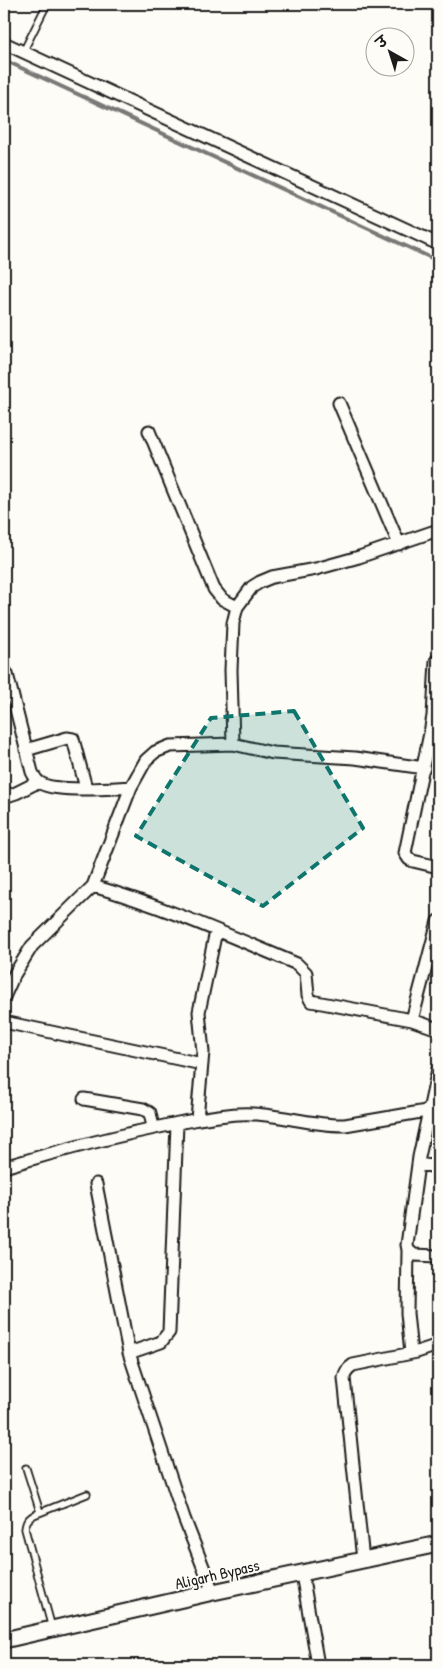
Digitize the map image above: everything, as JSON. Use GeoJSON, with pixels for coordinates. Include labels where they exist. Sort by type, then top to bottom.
{"type":"FeatureCollection","features":[{"type":"Feature","properties":{"kind":"main road","name":"Aligarh Bypass"},"geometry":{"type":"LineString","coordinates":[[4,1640],[213,1592],[438,1544]]}},
{"type":"Feature","properties":{"kind":"street"},"geometry":{"type":"LineString","coordinates":[[4,43],[438,244]]}},
{"type":"Feature","properties":{"kind":"street"},"geometry":{"type":"LineString","coordinates":[[339,403],[399,544]]}},
{"type":"Feature","properties":{"kind":"street"},"geometry":{"type":"LineString","coordinates":[[149,431],[214,589],[222,599],[237,607]]}},
{"type":"Feature","properties":{"kind":"street"},"geometry":{"type":"LineString","coordinates":[[233,744],[231,670],[233,623],[237,607],[252,587],[272,577],[316,569],[438,530]]}},
{"type":"Feature","properties":{"kind":"street"},"geometry":{"type":"LineString","coordinates":[[436,662],[433,716],[424,768],[405,853],[412,861],[438,867]]}},
{"type":"Feature","properties":{"kind":"street"},"geometry":{"type":"LineString","coordinates":[[4,670],[7,674],[32,772],[38,782],[60,789],[132,788]]}},
{"type":"Feature","properties":{"kind":"street"},"geometry":{"type":"LineString","coordinates":[[26,750],[66,738],[74,739],[86,788]]}},
{"type":"Feature","properties":{"kind":"street"},"geometry":{"type":"LineString","coordinates":[[4,997],[14,975],[32,946],[93,886],[132,788],[146,760],[155,752],[181,744],[233,744],[273,753],[355,758],[424,768]]}},
{"type":"Feature","properties":{"kind":"street"},"geometry":{"type":"LineString","coordinates":[[4,797],[38,782]]}},
{"type":"Feature","properties":{"kind":"street"},"geometry":{"type":"LineString","coordinates":[[93,886],[128,896],[297,964],[308,977],[308,995],[311,1001],[412,1020],[438,1029]]}},
{"type":"Feature","properties":{"kind":"street"},"geometry":{"type":"LineString","coordinates":[[412,1020],[438,921]]}},
{"type":"Feature","properties":{"kind":"street"},"geometry":{"type":"LineString","coordinates":[[197,1119],[203,1044],[199,1012],[216,931]]}},
{"type":"Feature","properties":{"kind":"street"},"geometry":{"type":"LineString","coordinates":[[4,1022],[202,1064]]}},
{"type":"Feature","properties":{"kind":"street"},"geometry":{"type":"LineString","coordinates":[[411,1354],[407,1313],[407,1240],[418,1164],[434,1109],[438,1069]]}},
{"type":"Feature","properties":{"kind":"street"},"geometry":{"type":"LineString","coordinates":[[84,1099],[144,1109],[150,1113],[153,1127]]}},
{"type":"Feature","properties":{"kind":"street"},"geometry":{"type":"LineString","coordinates":[[4,1167],[153,1127],[221,1115],[258,1114],[318,1125],[345,1125],[434,1109]]}},
{"type":"Feature","properties":{"kind":"street"},"geometry":{"type":"LineString","coordinates":[[129,1353],[161,1342],[169,1332],[177,1124]]}},
{"type":"Feature","properties":{"kind":"street"},"geometry":{"type":"LineString","coordinates":[[418,1164],[438,1167]]}},
{"type":"Feature","properties":{"kind":"street"},"geometry":{"type":"LineString","coordinates":[[96,1184],[129,1353],[184,1518],[213,1592]]}},
{"type":"Feature","properties":{"kind":"street"},"geometry":{"type":"LineString","coordinates":[[408,1250],[414,1255],[438,1256]]}},
{"type":"Feature","properties":{"kind":"street"},"geometry":{"type":"LineString","coordinates":[[363,1560],[344,1378],[348,1368],[353,1365],[411,1354],[438,1345]]}},
{"type":"Feature","properties":{"kind":"street"},"geometry":{"type":"LineString","coordinates":[[302,1574],[318,1665]]}},
{"type":"Feature","properties":{"kind":"lane"},"geometry":{"type":"LineString","coordinates":[[23,52],[48,4]]}},
{"type":"Feature","properties":{"kind":"lane"},"geometry":{"type":"LineString","coordinates":[[26,1468],[40,1512]]}},
{"type":"Feature","properties":{"kind":"lane"},"geometry":{"type":"LineString","coordinates":[[53,1630],[25,1529],[26,1523],[29,1518],[40,1512],[87,1494]]}},
{"type":"Feature","properties":{"kind":"highlighted area"},"geometry":{"type":"Polygon","coordinates":[[[294,711],[363,828],[263,906],[136,836],[211,718],[294,711]]]}},
{"type":"Feature","properties":{"kind":"waterway"},"geometry":{"type":"LineString","coordinates":[[4,60],[438,261]]}}]}
